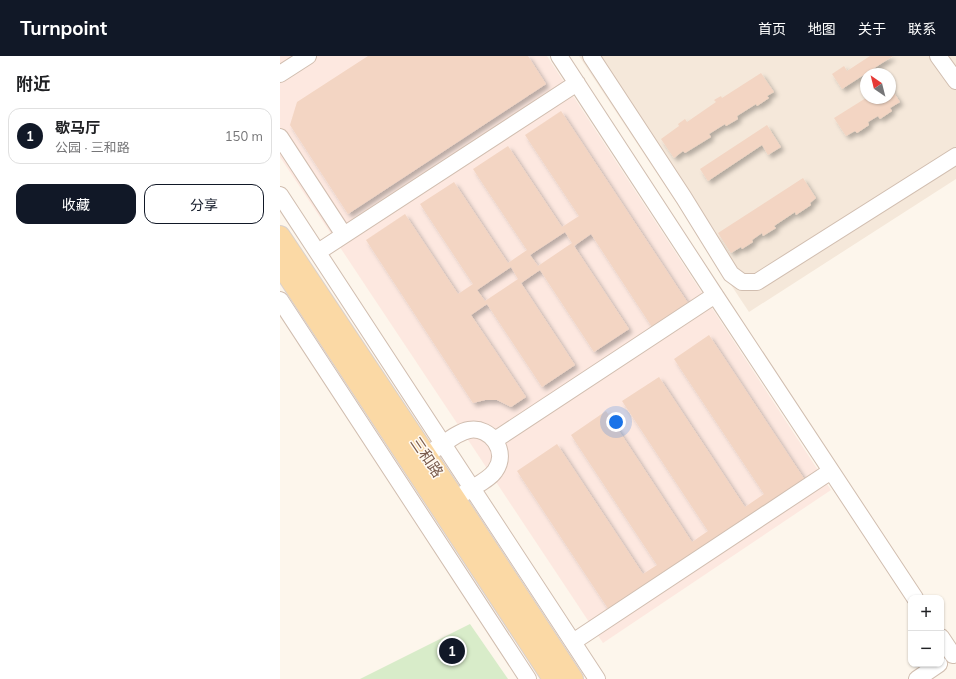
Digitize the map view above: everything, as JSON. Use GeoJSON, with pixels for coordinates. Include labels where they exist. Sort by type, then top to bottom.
{"type":"FeatureCollection","features":[{"type":"Feature","properties":{"kind":"main road","name":"三和路"},"geometry":{"type":"LineString","coordinates":[[280,236],[573,679]]}},
{"type":"Feature","properties":{"kind":"main road","name":"三和路"},"geometry":{"type":"LineString","coordinates":[[280,264],[553,679]]}},
{"type":"Feature","properties":{"kind":"street"},"geometry":{"type":"LineString","coordinates":[[280,74],[308,56]]}},
{"type":"Feature","properties":{"kind":"street"},"geometry":{"type":"LineString","coordinates":[[560,56],[715,295],[913,595]]}},
{"type":"Feature","properties":{"kind":"street"},"geometry":{"type":"LineString","coordinates":[[591,56],[684,198],[731,274],[742,282],[757,282],[956,156]]}},
{"type":"Feature","properties":{"kind":"street"},"geometry":{"type":"LineString","coordinates":[[938,56],[956,81]]}},
{"type":"Feature","properties":{"kind":"street"},"geometry":{"type":"LineString","coordinates":[[318,252],[577,83]]}},
{"type":"Feature","properties":{"kind":"street"},"geometry":{"type":"LineString","coordinates":[[280,137],[344,235]]}},
{"type":"Feature","properties":{"kind":"street"},"geometry":{"type":"LineString","coordinates":[[280,195],[597,679]]}},
{"type":"Feature","properties":{"kind":"street"},"geometry":{"type":"LineString","coordinates":[[495,440],[715,295]]}},
{"type":"Feature","properties":{"kind":"street"},"geometry":{"type":"LineString","coordinates":[[280,300],[528,679]]}},
{"type":"Feature","properties":{"kind":"street"},"geometry":{"type":"LineString","coordinates":[[425,454],[468,430],[481,430],[495,440],[500,456],[496,470],[492,475],[456,500]]}},
{"type":"Feature","properties":{"kind":"street"},"geometry":{"type":"LineString","coordinates":[[573,642],[831,470]]}},
{"type":"Feature","properties":{"kind":"street"},"geometry":{"type":"LineString","coordinates":[[917,679],[947,659],[944,648]]}},
{"type":"Feature","properties":{"kind":"shaded area"},"geometry":{"type":"Polygon","coordinates":[[[280,56],[547,56],[831,490],[603,643],[280,157],[280,56]]]}},
{"type":"Feature","properties":{"kind":"shaded area"},"geometry":{"type":"Polygon","coordinates":[[[579,56],[956,56],[956,179],[749,312],[579,56]]]}},
{"type":"Feature","properties":{"kind":"green space"},"geometry":{"type":"Polygon","coordinates":[[[470,624],[508,679],[360,679],[470,624]]]}},
{"type":"Feature","properties":{"kind":"building"},"geometry":{"type":"Polygon","coordinates":[[[368,56],[528,56],[546,84],[348,214],[290,125],[297,102],[368,56]]]}},
{"type":"Feature","properties":{"kind":"building"},"geometry":{"type":"Polygon","coordinates":[[[870,56],[893,56],[874,68],[860,68],[860,77],[842,89],[832,74],[844,66],[847,71],[870,56]]]}},
{"type":"Feature","properties":{"kind":"building"},"geometry":{"type":"Polygon","coordinates":[[[761,73],[774,92],[767,96],[769,98],[737,116],[738,119],[726,126],[725,124],[709,134],[711,137],[685,153],[683,151],[674,158],[661,139],[679,126],[678,124],[685,119],[687,122],[716,102],[714,100],[721,96],[722,98],[761,73]]]}},
{"type":"Feature","properties":{"kind":"building"},"geometry":{"type":"Polygon","coordinates":[[[896,96],[900,102],[890,108],[892,111],[880,119],[878,116],[868,122],[869,125],[857,133],[855,131],[846,136],[834,118],[860,102],[860,104],[896,104],[896,96]]]}},
{"type":"Feature","properties":{"kind":"building"},"geometry":{"type":"Polygon","coordinates":[[[561,111],[688,303],[652,327],[591,234],[574,246],[629,329],[594,352],[540,270],[521,283],[575,365],[542,387],[487,304],[471,315],[526,397],[511,407],[497,400],[485,400],[473,403],[366,240],[405,214],[458,294],[473,284],[420,204],[454,182],[508,263],[527,250],[473,169],[508,146],[562,227],[579,216],[525,135],[561,111]],[[565,232],[530,255],[538,266],[572,243],[565,232]],[[511,267],[477,290],[485,301],[518,279],[511,267]]]}},
{"type":"Feature","properties":{"kind":"building"},"geometry":{"type":"Polygon","coordinates":[[[767,125],[781,147],[768,155],[762,145],[708,181],[700,169],[767,125]]]}},
{"type":"Feature","properties":{"kind":"building"},"geometry":{"type":"Polygon","coordinates":[[[803,178],[816,198],[810,203],[811,205],[796,215],[795,212],[774,226],[776,228],[763,236],[762,233],[752,240],[753,242],[742,249],[741,247],[731,253],[718,233],[803,178]]]}},
{"type":"Feature","properties":{"kind":"building"},"geometry":{"type":"Polygon","coordinates":[[[709,335],[807,483],[611,613],[517,471],[557,444],[643,574],[657,565],[571,435],[606,411],[692,542],[708,531],[622,401],[659,377],[745,507],[764,494],[674,359],[709,335]]]}},
{"type":"Feature","properties":{"kind":"place","name":"歇马厅"},"geometry":{"type":"Point","coordinates":[452,651]}}]}
